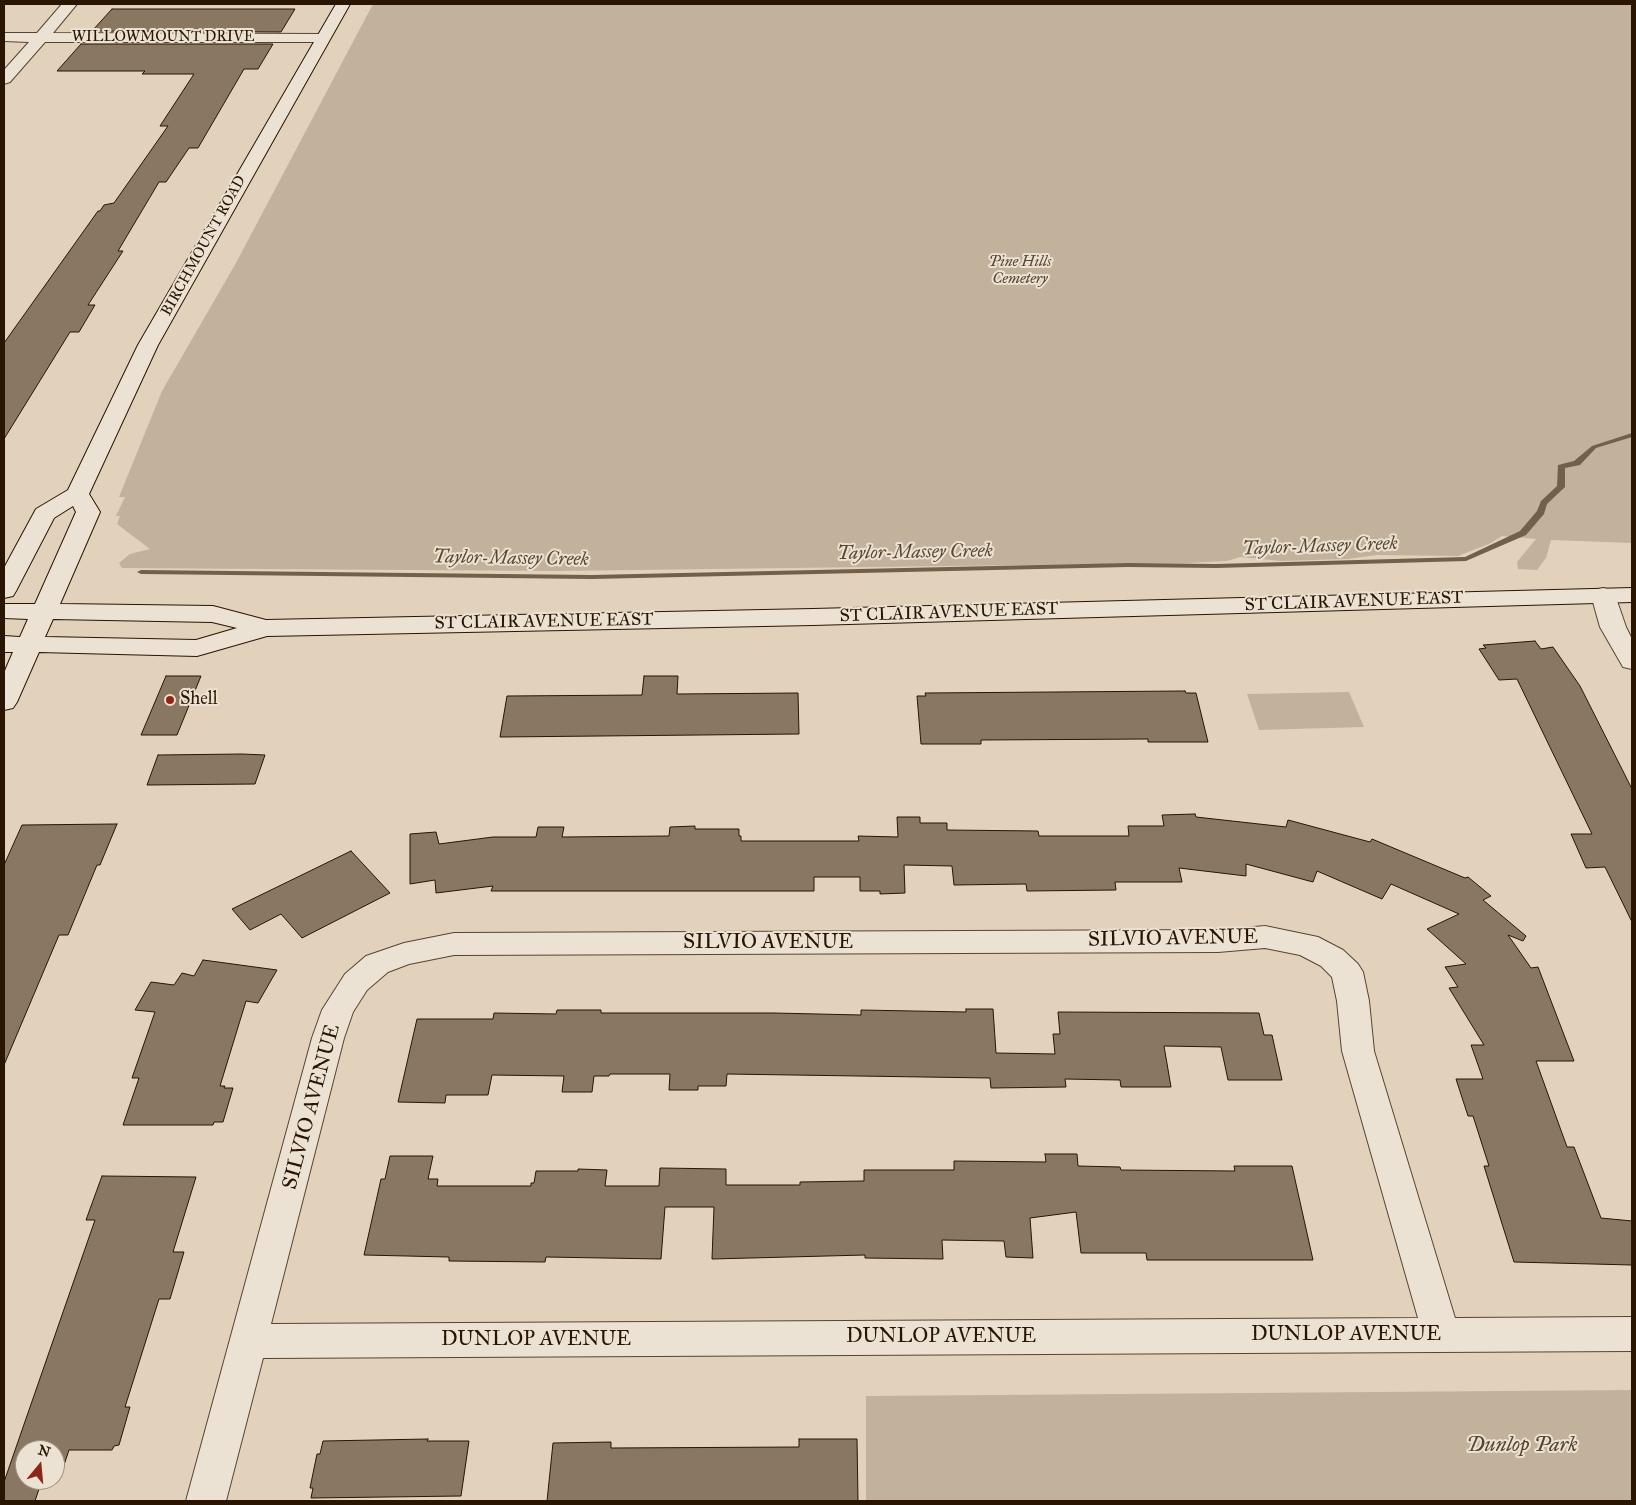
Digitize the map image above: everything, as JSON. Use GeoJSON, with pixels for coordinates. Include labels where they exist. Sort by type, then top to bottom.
{"type":"FeatureCollection","features":[{"type":"Feature","properties":{"kind":"main road"},"geometry":{"type":"LineString","coordinates":[[4,79],[70,4]]}},
{"type":"Feature","properties":{"kind":"main road","name":"BIRCHMOUNT ROAD"},"geometry":{"type":"LineString","coordinates":[[78,494],[148,345],[343,4]]}},
{"type":"Feature","properties":{"kind":"main road","name":"WILLOWMOUNT DRIVE"},"geometry":{"type":"LineString","coordinates":[[4,37],[323,38]]}},
{"type":"Feature","properties":{"kind":"main road"},"geometry":{"type":"LineString","coordinates":[[4,591],[44,514],[78,494],[88,512],[42,612],[16,644],[4,702]]}},
{"type":"Feature","properties":{"kind":"main road"},"geometry":{"type":"LineString","coordinates":[[1603,595],[1613,627],[1632,661]]}},
{"type":"Feature","properties":{"kind":"main road","name":"ST CLAIR AVENUE EAST"},"geometry":{"type":"LineString","coordinates":[[16,644],[197,648],[266,628],[1632,595]]}},
{"type":"Feature","properties":{"kind":"main road","name":"ST CLAIR AVENUE EAST"},"geometry":{"type":"LineString","coordinates":[[4,611],[213,614],[266,628]]}},
{"type":"Feature","properties":{"kind":"main road","name":"SILVIO AVENUE"},"geometry":{"type":"LineString","coordinates":[[206,1501],[328,1038],[338,1010],[356,982],[377,964],[404,954],[454,944],[1208,941],[1265,936],[1307,945],[1332,958],[1346,972],[1354,1001],[1358,1050],[1441,1334]]}},
{"type":"Feature","properties":{"kind":"main road","name":"DUNLOP AVENUE"},"geometry":{"type":"LineString","coordinates":[[249,1342],[1632,1334]]}},
{"type":"Feature","properties":{"kind":"green space","name":"Pine Hills Cemetery"},"geometry":{"type":"Polygon","coordinates":[[[373,4],[1632,4],[1632,543],[1551,540],[1546,558],[1537,570],[1518,569],[1517,562],[1536,539],[1502,536],[1489,544],[1458,556],[1377,555],[1347,559],[1281,561],[1240,557],[1227,561],[1185,563],[556,571],[122,568],[119,563],[130,554],[150,549],[117,524],[120,516],[116,516],[125,497],[119,497],[162,391],[236,263],[373,4]]]}},
{"type":"Feature","properties":{"kind":"green space"},"geometry":{"type":"Polygon","coordinates":[[[1349,692],[1364,727],[1259,730],[1247,694],[1349,692]]]}},
{"type":"Feature","properties":{"kind":"green space","name":"Dunlop Park"},"geometry":{"type":"Polygon","coordinates":[[[1632,1390],[1632,1501],[866,1501],[866,1396],[1632,1390]]]}},
{"type":"Feature","properties":{"kind":"building"},"geometry":{"type":"Polygon","coordinates":[[[112,9],[295,9],[281,32],[92,31],[112,9]]]}},
{"type":"Feature","properties":{"kind":"building"},"geometry":{"type":"Polygon","coordinates":[[[81,44],[273,44],[258,69],[244,69],[198,148],[189,148],[166,182],[159,182],[118,251],[123,251],[88,305],[95,305],[79,332],[70,332],[4,439],[4,343],[98,211],[104,205],[114,203],[168,126],[160,126],[194,74],[142,74],[145,71],[57,71],[81,44]]]}},
{"type":"Feature","properties":{"kind":"building"},"geometry":{"type":"Polygon","coordinates":[[[1535,641],[1541,649],[1553,647],[1580,686],[1632,789],[1632,922],[1605,867],[1586,868],[1571,834],[1592,834],[1517,679],[1499,680],[1479,649],[1486,648],[1483,645],[1535,641]]]}},
{"type":"Feature","properties":{"kind":"building"},"geometry":{"type":"Polygon","coordinates":[[[166,676],[201,676],[177,735],[141,735],[166,676]]]}},
{"type":"Feature","properties":{"kind":"building"},"geometry":{"type":"Polygon","coordinates":[[[644,676],[678,676],[677,694],[798,693],[799,734],[500,737],[507,696],[642,695],[644,676]]]}},
{"type":"Feature","properties":{"kind":"building"},"geometry":{"type":"Polygon","coordinates":[[[1185,691],[1186,693],[1196,693],[1208,742],[1148,742],[1148,739],[981,740],[981,744],[921,744],[917,696],[926,696],[925,693],[1185,691]]]}},
{"type":"Feature","properties":{"kind":"building"},"geometry":{"type":"Polygon","coordinates":[[[158,755],[265,755],[255,784],[147,785],[158,755]]]}},
{"type":"Feature","properties":{"kind":"building"},"geometry":{"type":"Polygon","coordinates":[[[1195,814],[1196,817],[1286,827],[1288,820],[1370,842],[1372,839],[1465,878],[1468,877],[1491,896],[1483,900],[1526,936],[1523,941],[1508,935],[1531,968],[1538,967],[1574,1061],[1536,1061],[1567,1147],[1574,1147],[1601,1218],[1632,1221],[1632,1265],[1514,1262],[1484,1166],[1489,1166],[1473,1116],[1468,1116],[1456,1079],[1483,1079],[1471,1045],[1484,1045],[1449,988],[1458,987],[1445,967],[1466,964],[1427,929],[1459,914],[1391,884],[1382,899],[1317,871],[1313,882],[1246,864],[1246,876],[1179,868],[1182,882],[1115,882],[1116,890],[1027,891],[1026,884],[954,885],[952,866],[904,865],[905,893],[880,894],[880,891],[860,891],[860,877],[814,877],[814,891],[491,891],[493,886],[436,893],[435,880],[410,884],[410,834],[436,832],[439,844],[493,837],[536,837],[538,827],[564,827],[562,837],[669,836],[670,827],[695,826],[695,829],[739,829],[741,841],[859,841],[858,836],[898,837],[897,817],[920,817],[920,823],[947,823],[947,830],[1038,831],[1039,836],[1129,836],[1128,826],[1164,826],[1162,815],[1195,814]]]}},
{"type":"Feature","properties":{"kind":"building"},"geometry":{"type":"Polygon","coordinates":[[[117,824],[100,865],[97,865],[68,935],[59,935],[4,1065],[4,865],[22,825],[117,824]]]}},
{"type":"Feature","properties":{"kind":"building"},"geometry":{"type":"Polygon","coordinates":[[[351,851],[390,893],[302,938],[281,914],[250,930],[232,909],[351,851]]]}},
{"type":"Feature","properties":{"kind":"building"},"geometry":{"type":"Polygon","coordinates":[[[203,960],[277,970],[258,1003],[246,1001],[220,1086],[233,1088],[223,1122],[214,1122],[213,1125],[123,1125],[139,1078],[132,1078],[155,1012],[135,1010],[151,982],[174,985],[182,973],[194,976],[203,960]]]}},
{"type":"Feature","properties":{"kind":"building"},"geometry":{"type":"Polygon","coordinates":[[[966,1009],[993,1009],[996,1053],[1055,1054],[1053,1034],[1060,1034],[1058,1012],[1259,1013],[1264,1035],[1272,1035],[1282,1080],[1228,1080],[1221,1047],[1164,1046],[1171,1087],[1121,1087],[1120,1080],[1065,1079],[1066,1087],[991,1088],[990,1078],[727,1074],[726,1086],[698,1086],[698,1090],[669,1090],[670,1074],[610,1074],[609,1076],[594,1076],[592,1092],[562,1092],[564,1076],[492,1075],[488,1095],[446,1095],[445,1103],[398,1102],[417,1019],[493,1019],[494,1013],[556,1014],[557,1010],[601,1010],[601,1013],[861,1015],[861,1010],[966,1012],[966,1009]]]}},
{"type":"Feature","properties":{"kind":"building"},"geometry":{"type":"Polygon","coordinates":[[[1045,1154],[1077,1154],[1078,1166],[1120,1167],[1121,1170],[1235,1171],[1234,1166],[1292,1166],[1313,1260],[1147,1260],[1146,1253],[1081,1253],[1076,1212],[1030,1218],[1033,1258],[1006,1257],[1004,1241],[942,1240],[943,1259],[865,1258],[865,1255],[712,1259],[714,1207],[665,1207],[661,1259],[546,1257],[545,1262],[449,1261],[449,1257],[364,1255],[381,1179],[385,1179],[390,1156],[433,1156],[428,1179],[438,1179],[437,1186],[531,1186],[531,1183],[534,1183],[536,1171],[578,1171],[578,1169],[607,1170],[605,1186],[659,1186],[660,1168],[726,1169],[726,1185],[800,1185],[800,1182],[864,1181],[864,1170],[954,1170],[954,1161],[1046,1162],[1045,1154]]]}},
{"type":"Feature","properties":{"kind":"building"},"geometry":{"type":"Polygon","coordinates":[[[102,1176],[196,1177],[173,1252],[184,1252],[170,1299],[159,1299],[125,1407],[130,1407],[119,1445],[114,1446],[112,1450],[69,1450],[65,1462],[65,1440],[19,1440],[95,1220],[86,1220],[102,1176]]]}},
{"type":"Feature","properties":{"kind":"building"},"geometry":{"type":"Polygon","coordinates":[[[428,1439],[427,1441],[469,1441],[461,1496],[311,1498],[313,1488],[310,1488],[317,1454],[320,1454],[323,1441],[428,1439]]]}},
{"type":"Feature","properties":{"kind":"building"},"geometry":{"type":"Polygon","coordinates":[[[799,1439],[857,1439],[858,1501],[547,1501],[553,1443],[611,1442],[611,1448],[799,1447],[799,1439]]]}},
{"type":"Feature","properties":{"kind":"building"},"geometry":{"type":"Polygon","coordinates":[[[15,1450],[15,1490],[39,1490],[35,1501],[4,1501],[4,1482],[15,1450]]]}},
{"type":"Feature","properties":{"kind":"waterway","name":"Taylor-Massey Creek"},"geometry":{"type":"LineString","coordinates":[[141,572],[592,577],[1128,565],[1216,566],[1466,559],[1523,533],[1541,512],[1544,503],[1561,487],[1561,467],[1577,463],[1594,447],[1632,435]]}},
{"type":"Feature","properties":{"kind":"place","name":"Shell"},"geometry":{"type":"Point","coordinates":[170,700]}}]}
